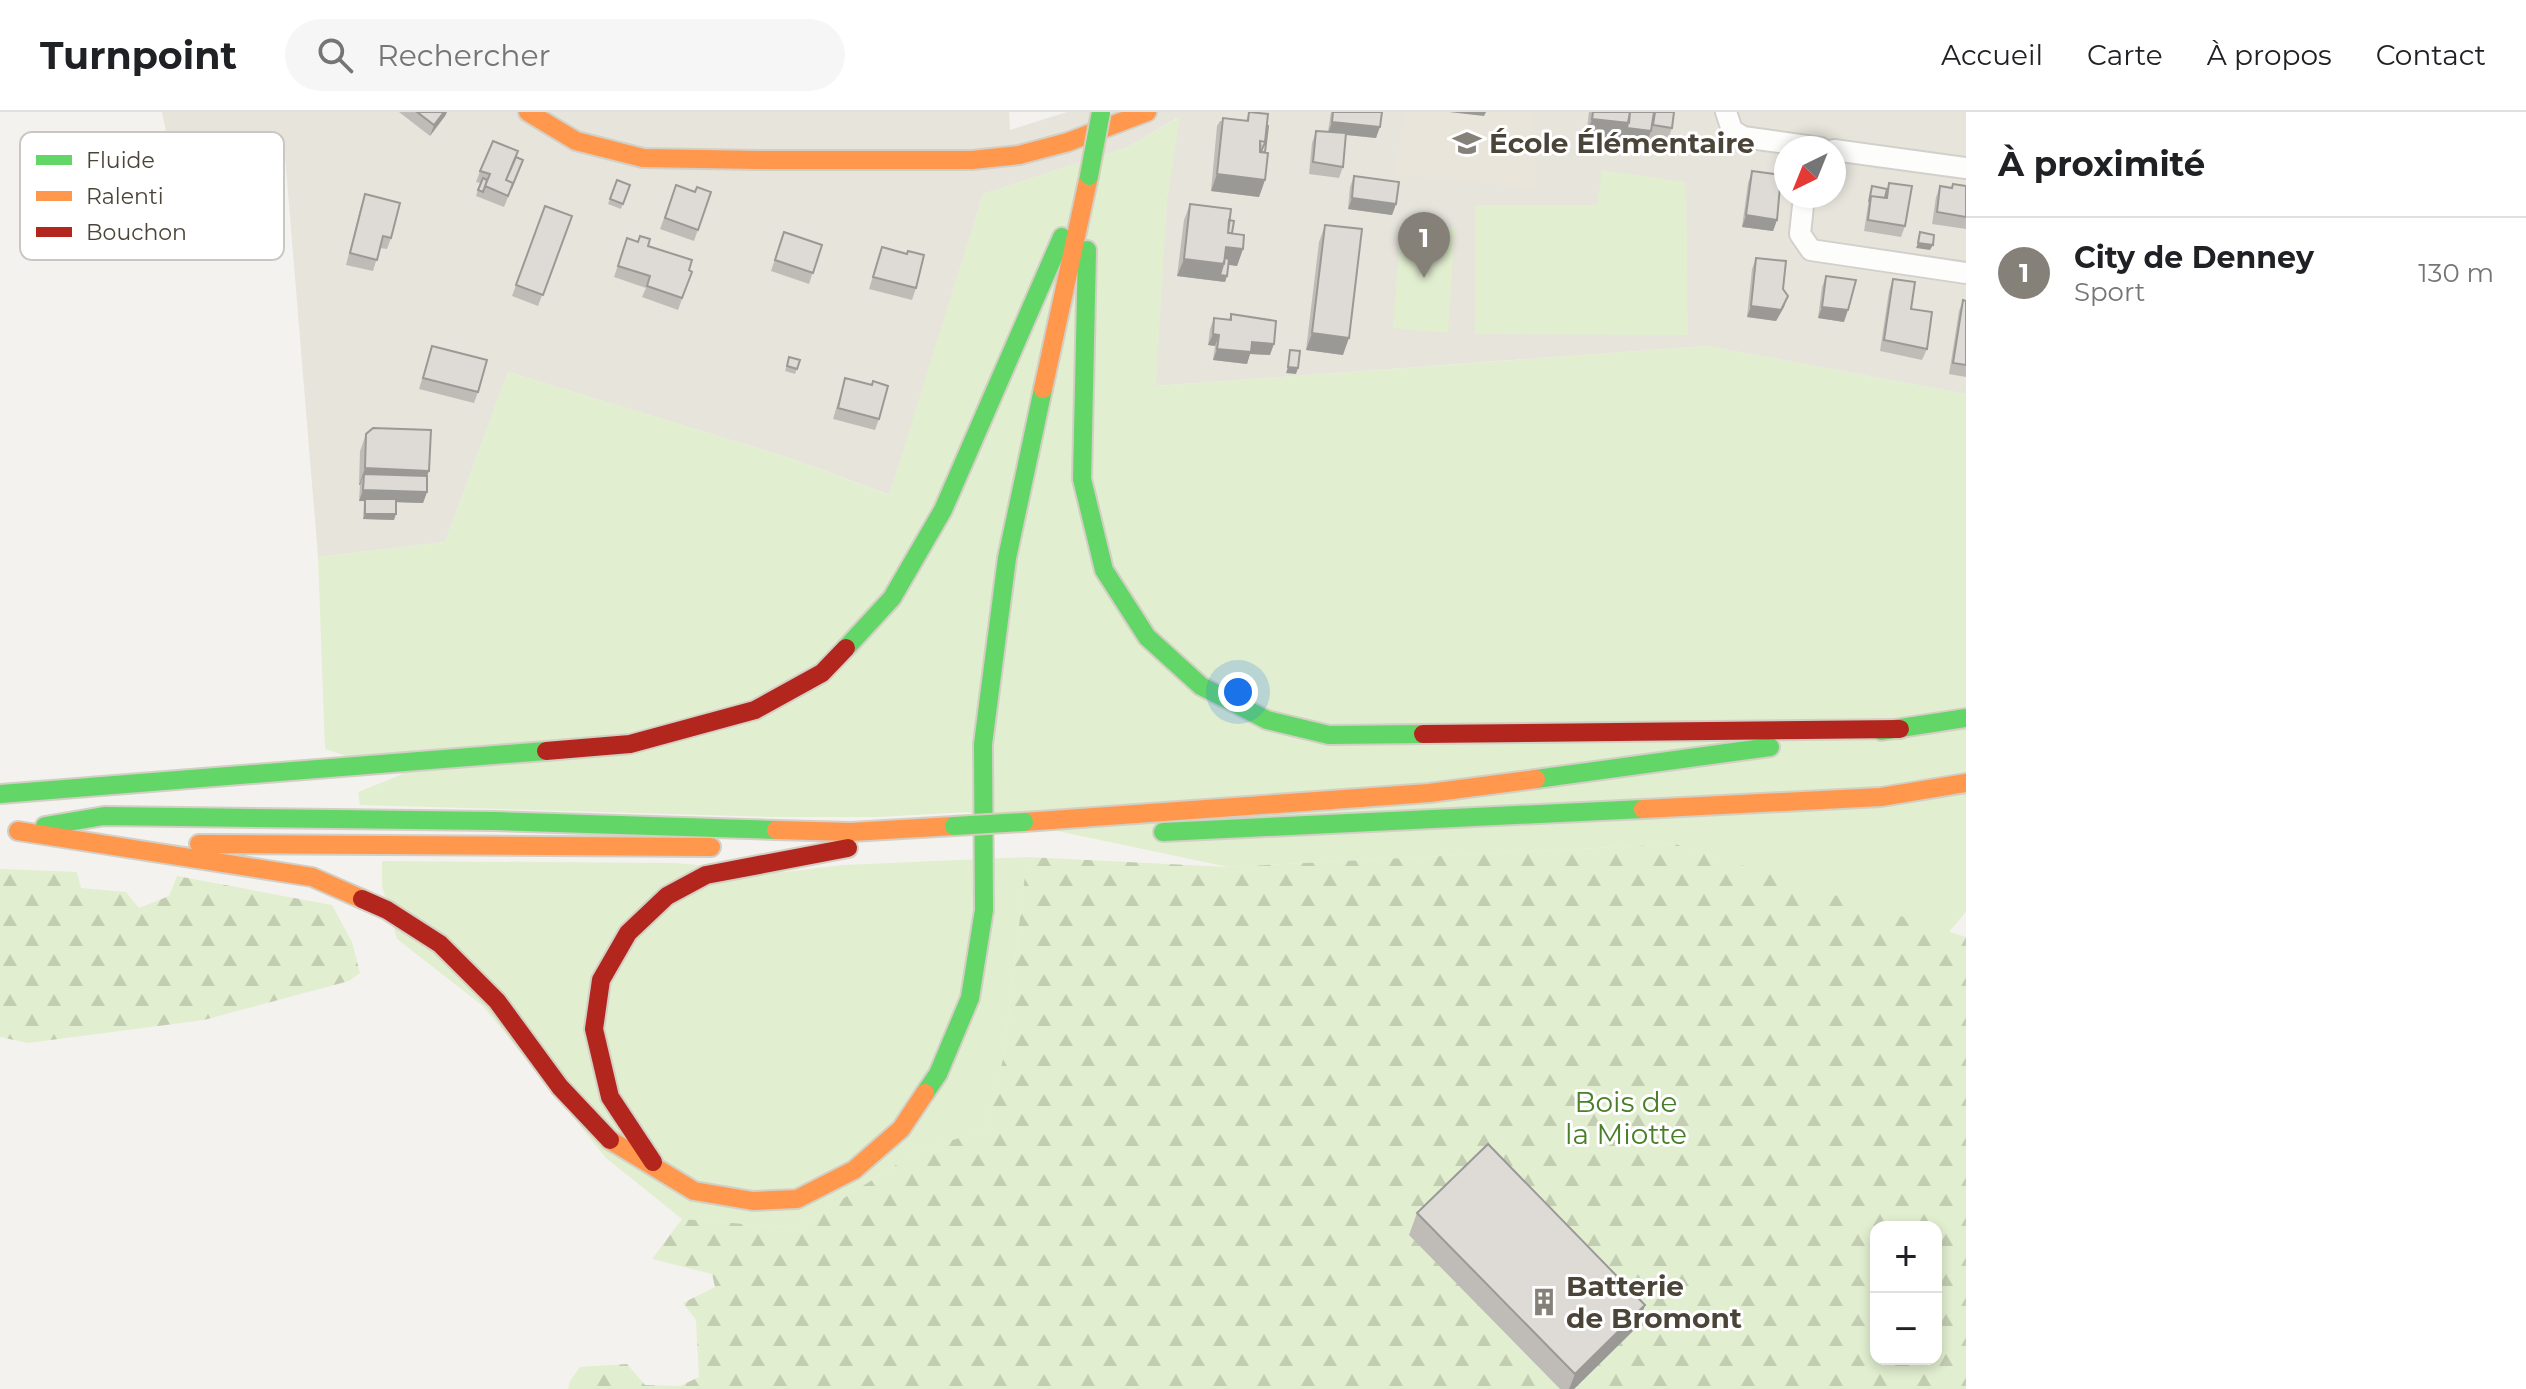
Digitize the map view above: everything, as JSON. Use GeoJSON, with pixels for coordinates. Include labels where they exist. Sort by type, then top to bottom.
{"type":"FeatureCollection","features":[{"type":"Feature","properties":{"kind":"main road"},"geometry":{"type":"LineString","coordinates":[[528,112],[576,141],[643,158],[972,160],[1019,155],[1068,142],[1147,112]]}},
{"type":"Feature","properties":{"kind":"main road"},"geometry":{"type":"LineString","coordinates":[[9,831],[312,877],[387,910],[440,944],[497,1001],[560,1087],[609,1140],[694,1191],[753,1201],[797,1199],[854,1170],[901,1129],[938,1074],[970,998],[984,910],[983,744],[1007,558],[1101,112]]}},
{"type":"Feature","properties":{"kind":"main road"},"geometry":{"type":"LineString","coordinates":[[1089,176],[1082,479],[1104,570],[1147,637],[1201,686],[1267,720],[1329,735],[1900,729]]}},
{"type":"Feature","properties":{"kind":"main road"},"geometry":{"type":"LineString","coordinates":[[0,794],[630,744],[755,710],[822,673],[892,598],[943,510],[1089,176]]}},
{"type":"Feature","properties":{"kind":"main road"},"geometry":{"type":"LineString","coordinates":[[658,1171],[610,1097],[594,1029],[601,980],[628,933],[667,896],[706,875],[848,848],[956,834],[1429,793],[1966,718]]}},
{"type":"Feature","properties":{"kind":"main road"},"geometry":{"type":"LineString","coordinates":[[1150,833],[1881,797],[1966,783]]}},
{"type":"Feature","properties":{"kind":"main road"},"geometry":{"type":"LineString","coordinates":[[9,831],[104,816],[495,821],[956,834]]}},
{"type":"Feature","properties":{"kind":"main road"},"geometry":{"type":"LineString","coordinates":[[1025,830],[1103,835]]}},
{"type":"Feature","properties":{"kind":"main road"},"geometry":{"type":"LineString","coordinates":[[97,843],[722,848]]}},
{"type":"Feature","properties":{"kind":"main road"},"geometry":{"type":"LineString","coordinates":[[754,848],[848,848]]}},
{"type":"Feature","properties":{"kind":"street"},"geometry":{"type":"LineString","coordinates":[[1726,112],[1732,130],[1743,137],[1774,141]]}},
{"type":"Feature","properties":{"kind":"street"},"geometry":{"type":"LineString","coordinates":[[1846,152],[1966,168]]}},
{"type":"Feature","properties":{"kind":"street"},"geometry":{"type":"LineString","coordinates":[[1803,208],[1800,234],[1811,250],[1966,273]]}},
{"type":"Feature","properties":{"kind":"shaded area"},"geometry":{"type":"Polygon","coordinates":[[[162,112],[1009,112],[1010,130],[1067,112],[1966,112],[1966,394],[1707,346],[1155,386],[1167,198],[1179,117],[1128,147],[983,194],[890,495],[790,458],[508,372],[445,542],[318,557],[284,132],[166,132],[162,112]]]}},
{"type":"Feature","properties":{"kind":"shaded area","name":"École Élémentaire"},"geometry":{"type":"Polygon","coordinates":[[[1404,112],[1533,112],[1537,189],[1396,174],[1404,112]]]}},
{"type":"Feature","properties":{"kind":"green space"},"geometry":{"type":"Polygon","coordinates":[[[1180,117],[1167,198],[1156,386],[1707,346],[1966,394],[1966,912],[1948,933],[1675,844],[1228,867],[967,812],[879,817],[772,817],[360,805],[358,792],[403,774],[325,749],[318,557],[445,542],[508,372],[790,458],[889,495],[983,194],[1128,147],[1180,117]]]}},
{"type":"Feature","properties":{"kind":"green space"},"geometry":{"type":"Polygon","coordinates":[[[1602,170],[1686,182],[1688,335],[1475,334],[1475,205],[1597,205],[1602,170]]]}},
{"type":"Feature","properties":{"kind":"green space"},"geometry":{"type":"Polygon","coordinates":[[[1401,224],[1455,228],[1448,333],[1393,328],[1401,224]]]}},
{"type":"Feature","properties":{"kind":"green space","name":"Bois de la Miotte"},"geometry":{"type":"Polygon","coordinates":[[[1675,844],[1966,937],[1966,1389],[568,1389],[580,1367],[627,1364],[645,1385],[680,1386],[699,1377],[696,1320],[683,1303],[715,1287],[712,1274],[652,1259],[682,1219],[797,1228],[919,1150],[986,1130],[1004,1055],[1027,857],[1228,867],[1675,844]]]}},
{"type":"Feature","properties":{"kind":"green space"},"geometry":{"type":"Polygon","coordinates":[[[1027,857],[1004,1055],[986,1130],[919,1150],[797,1228],[682,1219],[606,1158],[483,1006],[397,939],[382,886],[382,861],[674,863],[785,872],[843,865],[1027,857]]]}},
{"type":"Feature","properties":{"kind":"green space"},"geometry":{"type":"Polygon","coordinates":[[[0,869],[77,872],[81,888],[126,892],[139,908],[169,896],[177,876],[332,905],[352,942],[360,973],[349,981],[204,1020],[28,1043],[0,1037],[0,869]]]}},
{"type":"Feature","properties":{"kind":"building"},"geometry":{"type":"Polygon","coordinates":[[[417,112],[444,112],[434,125],[417,112]]]}},
{"type":"Feature","properties":{"kind":"building"},"geometry":{"type":"Polygon","coordinates":[[[1249,112],[1268,114],[1265,142],[1260,141],[1260,152],[1268,153],[1265,180],[1217,174],[1223,118],[1248,121],[1249,112]]]}},
{"type":"Feature","properties":{"kind":"building"},"geometry":{"type":"Polygon","coordinates":[[[1333,112],[1382,112],[1380,127],[1332,122],[1333,112]]]}},
{"type":"Feature","properties":{"kind":"building"},"geometry":{"type":"Polygon","coordinates":[[[1593,112],[1630,112],[1629,123],[1592,119],[1593,112]]]}},
{"type":"Feature","properties":{"kind":"building"},"geometry":{"type":"Polygon","coordinates":[[[1630,112],[1654,112],[1651,131],[1627,128],[1630,112]]]}},
{"type":"Feature","properties":{"kind":"building"},"geometry":{"type":"Polygon","coordinates":[[[1655,112],[1674,112],[1672,128],[1653,125],[1655,112]]]}},
{"type":"Feature","properties":{"kind":"building"},"geometry":{"type":"Polygon","coordinates":[[[1267,126],[1265,152],[1261,152],[1265,142],[1267,126]]]}},
{"type":"Feature","properties":{"kind":"building"},"geometry":{"type":"Polygon","coordinates":[[[1316,131],[1346,133],[1343,167],[1313,162],[1316,131]]]}},
{"type":"Feature","properties":{"kind":"building"},"geometry":{"type":"Polygon","coordinates":[[[493,141],[518,151],[506,180],[513,183],[508,196],[485,186],[490,174],[480,171],[493,141]]]}},
{"type":"Feature","properties":{"kind":"building"},"geometry":{"type":"Polygon","coordinates":[[[516,157],[523,160],[511,189],[513,183],[506,180],[516,157]]]}},
{"type":"Feature","properties":{"kind":"building"},"geometry":{"type":"Polygon","coordinates":[[[1752,171],[1774,174],[1777,220],[1746,215],[1752,171]]]}},
{"type":"Feature","properties":{"kind":"building"},"geometry":{"type":"Polygon","coordinates":[[[1354,176],[1399,182],[1396,204],[1352,198],[1354,176]]]}},
{"type":"Feature","properties":{"kind":"building"},"geometry":{"type":"Polygon","coordinates":[[[483,178],[487,180],[483,192],[478,190],[483,178]]]}},
{"type":"Feature","properties":{"kind":"building"},"geometry":{"type":"Polygon","coordinates":[[[617,180],[630,185],[623,204],[610,199],[617,180]]]}},
{"type":"Feature","properties":{"kind":"building"},"geometry":{"type":"Polygon","coordinates":[[[1889,183],[1912,186],[1905,226],[1868,220],[1871,196],[1887,198],[1889,183]]]}},
{"type":"Feature","properties":{"kind":"building"},"geometry":{"type":"Polygon","coordinates":[[[1953,184],[1966,186],[1966,217],[1937,212],[1940,186],[1952,188],[1953,184]]]}},
{"type":"Feature","properties":{"kind":"building"},"geometry":{"type":"Polygon","coordinates":[[[676,185],[695,192],[697,187],[711,192],[698,230],[665,218],[676,185]]]}},
{"type":"Feature","properties":{"kind":"building"},"geometry":{"type":"Polygon","coordinates":[[[1872,186],[1887,189],[1885,198],[1871,196],[1869,202],[1872,186]]]}},
{"type":"Feature","properties":{"kind":"building"},"geometry":{"type":"Polygon","coordinates":[[[365,194],[400,203],[391,238],[383,236],[377,260],[350,253],[365,194]]]}},
{"type":"Feature","properties":{"kind":"building"},"geometry":{"type":"Polygon","coordinates":[[[1190,204],[1231,209],[1228,233],[1244,235],[1243,249],[1226,247],[1224,264],[1184,259],[1190,204]]]}},
{"type":"Feature","properties":{"kind":"building"},"geometry":{"type":"Polygon","coordinates":[[[545,206],[572,216],[543,295],[516,285],[545,206]]]}},
{"type":"Feature","properties":{"kind":"building"},"geometry":{"type":"Polygon","coordinates":[[[1229,220],[1234,221],[1232,233],[1228,233],[1229,220]]]}},
{"type":"Feature","properties":{"kind":"building"},"geometry":{"type":"Polygon","coordinates":[[[1325,225],[1362,229],[1349,338],[1312,333],[1325,225]]]}},
{"type":"Feature","properties":{"kind":"building"},"geometry":{"type":"Polygon","coordinates":[[[784,232],[822,245],[813,273],[775,260],[784,232]]]}},
{"type":"Feature","properties":{"kind":"building"},"geometry":{"type":"Polygon","coordinates":[[[1920,232],[1934,235],[1933,245],[1918,243],[1920,232]]]}},
{"type":"Feature","properties":{"kind":"building"},"geometry":{"type":"Polygon","coordinates":[[[640,236],[650,239],[648,246],[692,260],[689,270],[692,272],[682,298],[647,286],[650,276],[618,266],[627,238],[638,242],[640,236]]]}},
{"type":"Feature","properties":{"kind":"building"},"geometry":{"type":"Polygon","coordinates":[[[882,247],[924,255],[916,288],[873,277],[882,247]]]}},
{"type":"Feature","properties":{"kind":"building"},"geometry":{"type":"Polygon","coordinates":[[[1225,258],[1229,259],[1227,276],[1220,275],[1225,258]]]}},
{"type":"Feature","properties":{"kind":"building"},"geometry":{"type":"Polygon","coordinates":[[[1756,258],[1786,261],[1783,289],[1788,296],[1781,310],[1751,306],[1756,258]]]}},
{"type":"Feature","properties":{"kind":"building"},"geometry":{"type":"Polygon","coordinates":[[[1826,276],[1856,280],[1848,310],[1822,307],[1826,276]]]}},
{"type":"Feature","properties":{"kind":"building"},"geometry":{"type":"Polygon","coordinates":[[[1893,279],[1915,282],[1911,309],[1932,312],[1927,349],[1884,340],[1893,279]]]}},
{"type":"Feature","properties":{"kind":"building"},"geometry":{"type":"Polygon","coordinates":[[[1963,300],[1966,301],[1966,365],[1953,363],[1963,300]]]}},
{"type":"Feature","properties":{"kind":"building"},"geometry":{"type":"Polygon","coordinates":[[[1231,314],[1276,321],[1274,344],[1252,342],[1251,352],[1217,349],[1219,335],[1213,334],[1214,318],[1231,320],[1231,314]]]}},
{"type":"Feature","properties":{"kind":"building"},"geometry":{"type":"Polygon","coordinates":[[[432,346],[487,360],[478,392],[423,378],[432,346]]]}},
{"type":"Feature","properties":{"kind":"building"},"geometry":{"type":"Polygon","coordinates":[[[1290,350],[1300,351],[1298,368],[1288,367],[1290,350]]]}},
{"type":"Feature","properties":{"kind":"building"},"geometry":{"type":"Polygon","coordinates":[[[789,357],[800,360],[797,369],[787,366],[789,357]]]}},
{"type":"Feature","properties":{"kind":"building"},"geometry":{"type":"Polygon","coordinates":[[[845,378],[888,386],[879,419],[838,408],[845,378]]]}},
{"type":"Feature","properties":{"kind":"building"},"geometry":{"type":"Polygon","coordinates":[[[373,428],[431,430],[429,471],[365,468],[366,434],[373,428]]]}},
{"type":"Feature","properties":{"kind":"building"},"geometry":{"type":"Polygon","coordinates":[[[364,474],[427,476],[427,492],[363,490],[364,474]]]}},
{"type":"Feature","properties":{"kind":"building"},"geometry":{"type":"Polygon","coordinates":[[[365,499],[396,499],[396,514],[365,514],[365,499]]]}},
{"type":"Feature","properties":{"kind":"building","name":"Batterie de Bromont"},"geometry":{"type":"Polygon","coordinates":[[[1488,1144],[1645,1305],[1575,1374],[1417,1213],[1488,1144]]]}},
{"type":"Feature","properties":{"kind":"traffic: fast"},"geometry":{"type":"LineString","coordinates":[[1089,176],[1101,112]]}},
{"type":"Feature","properties":{"kind":"traffic: fast"},"geometry":{"type":"LineString","coordinates":[[846,648],[892,598],[943,510],[1062,237]]}},
{"type":"Feature","properties":{"kind":"traffic: fast"},"geometry":{"type":"LineString","coordinates":[[1087,250],[1082,479],[1104,570],[1147,637],[1201,686],[1267,720],[1329,735],[1423,734]]}},
{"type":"Feature","properties":{"kind":"traffic: fast"},"geometry":{"type":"LineString","coordinates":[[925,1093],[938,1074],[970,998],[984,910],[983,744],[1007,558],[1043,389]]}},
{"type":"Feature","properties":{"kind":"traffic: fast"},"geometry":{"type":"LineString","coordinates":[[1881,731],[1966,718]]}},
{"type":"Feature","properties":{"kind":"traffic: fast"},"geometry":{"type":"LineString","coordinates":[[1536,779],[1770,747]]}},
{"type":"Feature","properties":{"kind":"traffic: fast"},"geometry":{"type":"LineString","coordinates":[[0,794],[546,751]]}},
{"type":"Feature","properties":{"kind":"traffic: fast"},"geometry":{"type":"LineString","coordinates":[[1163,832],[1643,809]]}},
{"type":"Feature","properties":{"kind":"traffic: fast"},"geometry":{"type":"LineString","coordinates":[[45,826],[104,816],[495,821],[776,830]]}},
{"type":"Feature","properties":{"kind":"traffic: fast"},"geometry":{"type":"LineString","coordinates":[[954,826],[1024,822]]}},
{"type":"Feature","properties":{"kind":"traffic: slow"},"geometry":{"type":"LineString","coordinates":[[528,112],[576,141],[643,158],[758,160],[972,160],[1019,155],[1068,142],[1147,112]]}},
{"type":"Feature","properties":{"kind":"traffic: slow"},"geometry":{"type":"LineString","coordinates":[[1043,389],[1089,176]]}},
{"type":"Feature","properties":{"kind":"traffic: slow"},"geometry":{"type":"LineString","coordinates":[[1024,822],[1429,793],[1536,779]]}},
{"type":"Feature","properties":{"kind":"traffic: slow"},"geometry":{"type":"LineString","coordinates":[[1643,809],[1881,797],[1966,783]]}},
{"type":"Feature","properties":{"kind":"traffic: slow"},"geometry":{"type":"LineString","coordinates":[[776,830],[851,832],[954,826]]}},
{"type":"Feature","properties":{"kind":"traffic: slow"},"geometry":{"type":"LineString","coordinates":[[18,831],[312,877],[362,899]]}},
{"type":"Feature","properties":{"kind":"traffic: slow"},"geometry":{"type":"LineString","coordinates":[[199,844],[711,847]]}},
{"type":"Feature","properties":{"kind":"traffic: slow"},"geometry":{"type":"LineString","coordinates":[[610,1140],[694,1191],[753,1201],[797,1199],[854,1170],[901,1129],[925,1093]]}},
{"type":"Feature","properties":{"kind":"traffic: jam"},"geometry":{"type":"LineString","coordinates":[[546,751],[630,744],[755,710],[822,673],[846,648]]}},
{"type":"Feature","properties":{"kind":"traffic: jam"},"geometry":{"type":"LineString","coordinates":[[1423,734],[1900,729]]}},
{"type":"Feature","properties":{"kind":"traffic: jam"},"geometry":{"type":"LineString","coordinates":[[653,1162],[610,1097],[594,1029],[601,980],[628,933],[667,896],[706,875],[848,848]]}},
{"type":"Feature","properties":{"kind":"traffic: jam"},"geometry":{"type":"LineString","coordinates":[[362,899],[387,910],[440,944],[497,1001],[560,1087],[610,1140]]}},
{"type":"Feature","properties":{"kind":"place","name":"École Élémentaire"},"geometry":{"type":"Point","coordinates":[1467,143]}},
{"type":"Feature","properties":{"kind":"place","name":"City de Denney"},"geometry":{"type":"Point","coordinates":[1424,278]}},
{"type":"Feature","properties":{"kind":"place","name":"Batterie de Bromont"},"geometry":{"type":"Point","coordinates":[1544,1302]}}]}
